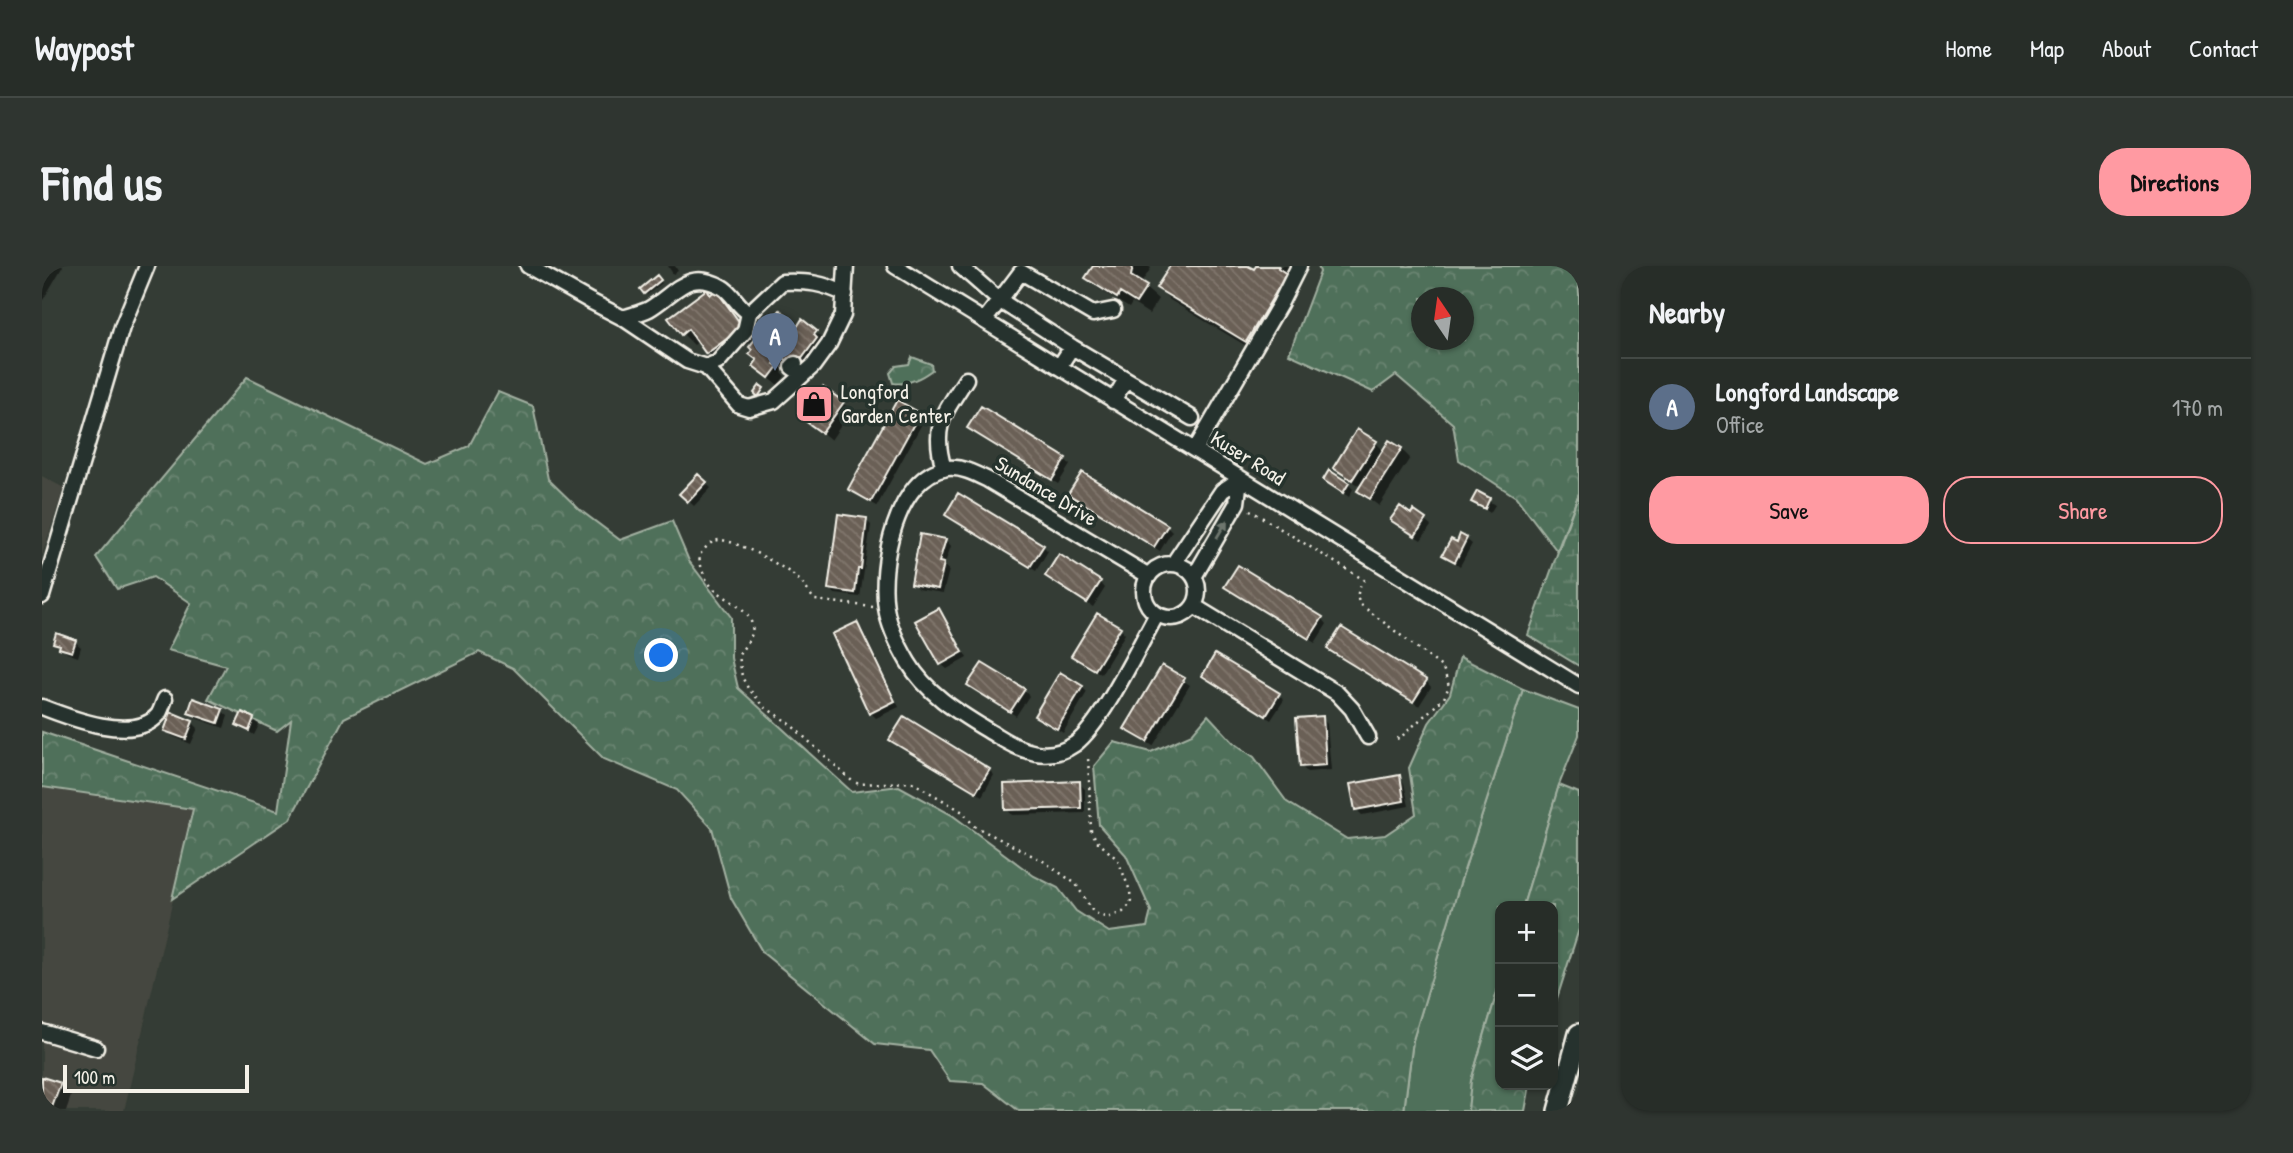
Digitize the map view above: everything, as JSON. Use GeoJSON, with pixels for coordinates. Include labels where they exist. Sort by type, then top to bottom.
{"type":"FeatureCollection","features":[{"type":"Feature","properties":{"kind":"highway"},"geometry":{"type":"LineString","coordinates":[[1558,1111],[1579,1034]]}},
{"type":"Feature","properties":{"kind":"street"},"geometry":{"type":"LineString","coordinates":[[44,592],[122,327],[147,266]]}},
{"type":"Feature","properties":{"kind":"street"},"geometry":{"type":"LineString","coordinates":[[528,266],[623,318],[687,361],[706,367],[739,405],[749,408],[774,401],[799,369],[813,366],[829,344],[844,315],[846,266]]}},
{"type":"Feature","properties":{"kind":"street","name":"Kuser Road"},"geometry":{"type":"LineString","coordinates":[[895,266],[1579,686]]}},
{"type":"Feature","properties":{"kind":"street"},"geometry":{"type":"LineString","coordinates":[[960,266],[999,300],[1192,418]]}},
{"type":"Feature","properties":{"kind":"street"},"geometry":{"type":"LineString","coordinates":[[1195,450],[1280,304],[1299,266]]}},
{"type":"Feature","properties":{"kind":"street"},"geometry":{"type":"LineString","coordinates":[[984,321],[1021,272],[1093,314],[1112,310]]}},
{"type":"Feature","properties":{"kind":"street"},"geometry":{"type":"LineString","coordinates":[[623,318],[647,310],[688,281],[697,279],[708,280],[725,288],[749,313]]}},
{"type":"Feature","properties":{"kind":"street"},"geometry":{"type":"LineString","coordinates":[[706,367],[718,362],[745,331],[749,313],[782,282],[817,282],[845,294]]}},
{"type":"Feature","properties":{"kind":"street"},"geometry":{"type":"LineString","coordinates":[[1059,367],[1072,347]]}},
{"type":"Feature","properties":{"kind":"street"},"geometry":{"type":"LineString","coordinates":[[966,379],[945,414],[937,434],[944,469],[929,476],[915,488],[897,520],[886,559],[885,591],[892,630],[908,662],[922,682],[958,712],[1024,751],[1047,755],[1065,750],[1077,743],[1098,716],[1157,614]]}},
{"type":"Feature","properties":{"kind":"street"},"geometry":{"type":"LineString","coordinates":[[1114,401],[1126,379]]}},
{"type":"Feature","properties":{"kind":"street","name":"Sundance Drive"},"geometry":{"type":"LineString","coordinates":[[944,469],[958,469],[988,480],[1149,576]]}},
{"type":"Feature","properties":{"kind":"street"},"geometry":{"type":"LineString","coordinates":[[1174,564],[1222,491],[1240,479]]}},
{"type":"Feature","properties":{"kind":"street"},"geometry":{"type":"LineString","coordinates":[[1195,577],[1237,503],[1240,479]]}},
{"type":"Feature","properties":{"kind":"street"},"geometry":{"type":"LineString","coordinates":[[1174,564],[1185,568],[1195,577],[1198,592],[1194,606],[1185,614],[1174,618],[1157,614],[1151,609],[1145,597],[1145,582],[1159,566],[1174,564]]}},
{"type":"Feature","properties":{"kind":"street"},"geometry":{"type":"LineString","coordinates":[[1194,606],[1336,693],[1352,709],[1368,737]]}},
{"type":"Feature","properties":{"kind":"street"},"geometry":{"type":"LineString","coordinates":[[42,707],[94,724],[130,729],[158,715],[164,699]]}},
{"type":"Feature","properties":{"kind":"street"},"geometry":{"type":"LineString","coordinates":[[42,1032],[96,1048]]}},
{"type":"Feature","properties":{"kind":"path"},"geometry":{"type":"LineString","coordinates":[[1250,510],[1364,580],[1357,593],[1360,604],[1443,668],[1449,686],[1444,698],[1396,739]]}},
{"type":"Feature","properties":{"kind":"path"},"geometry":{"type":"LineString","coordinates":[[876,608],[816,600],[790,573],[732,543],[719,540],[711,543],[699,556],[702,570],[712,587],[748,616],[753,626],[751,636],[739,655],[742,677],[766,708],[789,723],[852,781],[859,784],[912,782],[963,812],[974,826],[1043,861],[1076,884],[1093,912],[1107,918],[1123,912],[1131,903],[1130,891],[1118,860],[1098,842],[1091,831],[1088,756]]}},
{"type":"Feature","properties":{"kind":"shaded area"},"geometry":{"type":"Polygon","coordinates":[[[42,476],[64,488],[42,556],[42,476]]]}},
{"type":"Feature","properties":{"kind":"shaded area"},"geometry":{"type":"Polygon","coordinates":[[[42,787],[194,809],[124,1111],[42,1111],[42,787]]]}},
{"type":"Feature","properties":{"kind":"green space"},"geometry":{"type":"Polygon","coordinates":[[[1318,266],[1579,266],[1579,493],[1557,551],[1516,497],[1459,460],[1453,424],[1396,375],[1373,392],[1289,354],[1320,272],[1318,266]]]}},
{"type":"Feature","properties":{"kind":"green space"},"geometry":{"type":"Polygon","coordinates":[[[912,357],[931,364],[932,370],[909,382],[893,383],[890,373],[896,366],[909,364],[912,357]]]}},
{"type":"Feature","properties":{"kind":"green space"},"geometry":{"type":"Polygon","coordinates":[[[247,377],[427,464],[469,446],[498,392],[533,406],[548,479],[580,510],[620,540],[672,521],[689,561],[731,617],[731,658],[738,688],[852,792],[899,786],[952,815],[1034,876],[1058,888],[1076,911],[1109,932],[1147,927],[1151,911],[1126,855],[1099,825],[1094,766],[1114,742],[1151,752],[1192,734],[1208,715],[1233,742],[1254,757],[1287,802],[1347,839],[1385,835],[1416,814],[1409,768],[1429,723],[1450,694],[1460,657],[1523,689],[1460,883],[1413,1040],[1404,1111],[1019,1111],[983,1083],[950,1081],[929,1050],[875,1044],[763,953],[731,898],[712,828],[677,790],[604,759],[513,668],[479,652],[344,718],[290,819],[172,899],[193,809],[42,787],[42,732],[278,811],[291,720],[277,731],[208,699],[226,666],[168,650],[191,603],[153,577],[117,589],[96,557],[247,377]]]}},
{"type":"Feature","properties":{"kind":"green space"},"geometry":{"type":"Polygon","coordinates":[[[1579,493],[1579,666],[1528,635],[1579,493]]]}},
{"type":"Feature","properties":{"kind":"green space"},"geometry":{"type":"Polygon","coordinates":[[[1523,689],[1579,710],[1579,735],[1559,785],[1524,901],[1495,901],[1495,999],[1471,1081],[1468,1111],[1404,1111],[1413,1040],[1460,883],[1523,689]]]}},
{"type":"Feature","properties":{"kind":"green space"},"geometry":{"type":"Polygon","coordinates":[[[1559,785],[1579,793],[1579,929],[1558,995],[1558,901],[1524,901],[1559,785]]]}},
{"type":"Feature","properties":{"kind":"green space"},"geometry":{"type":"Polygon","coordinates":[[[1495,999],[1495,1090],[1529,1090],[1525,1111],[1468,1111],[1471,1081],[1495,999]]]}},
{"type":"Feature","properties":{"kind":"building"},"geometry":{"type":"Polygon","coordinates":[[[42,266],[50,266],[42,279],[42,266]]]}},
{"type":"Feature","properties":{"kind":"building"},"geometry":{"type":"Polygon","coordinates":[[[1093,266],[1133,266],[1131,276],[1147,286],[1136,303],[1120,293],[1117,298],[1085,278],[1093,266]]]}},
{"type":"Feature","properties":{"kind":"building"},"geometry":{"type":"Polygon","coordinates":[[[1170,266],[1248,266],[1254,269],[1256,266],[1279,266],[1278,268],[1287,274],[1246,342],[1156,288],[1170,266]]]}},
{"type":"Feature","properties":{"kind":"building"},"geometry":{"type":"Polygon","coordinates":[[[657,275],[661,280],[644,294],[640,289],[657,275]]]}},
{"type":"Feature","properties":{"kind":"building"},"geometry":{"type":"Polygon","coordinates":[[[707,289],[710,295],[716,290],[743,327],[706,354],[688,329],[681,335],[668,318],[707,289]]]}},
{"type":"Feature","properties":{"kind":"building"},"geometry":{"type":"Polygon","coordinates":[[[780,310],[792,319],[790,321],[797,327],[802,319],[817,331],[814,335],[817,338],[798,364],[792,364],[782,357],[790,346],[767,328],[780,310]]]}},
{"type":"Feature","properties":{"kind":"building"},"geometry":{"type":"Polygon","coordinates":[[[760,333],[784,351],[774,364],[778,366],[769,378],[753,366],[757,360],[749,354],[752,350],[749,347],[760,333]]]}},
{"type":"Feature","properties":{"kind":"building"},"geometry":{"type":"Polygon","coordinates":[[[760,385],[764,388],[758,397],[754,393],[760,385]]]}},
{"type":"Feature","properties":{"kind":"building"},"geometry":{"type":"Polygon","coordinates":[[[823,387],[844,402],[822,433],[801,418],[823,387]]]}},
{"type":"Feature","properties":{"kind":"building"},"geometry":{"type":"Polygon","coordinates":[[[897,400],[920,413],[871,502],[848,489],[897,400]]]}},
{"type":"Feature","properties":{"kind":"building"},"geometry":{"type":"Polygon","coordinates":[[[981,406],[1066,458],[1052,480],[967,428],[981,406]]]}},
{"type":"Feature","properties":{"kind":"building"},"geometry":{"type":"Polygon","coordinates":[[[1357,429],[1377,441],[1352,480],[1333,468],[1357,429]]]}},
{"type":"Feature","properties":{"kind":"building"},"geometry":{"type":"Polygon","coordinates":[[[1389,440],[1402,448],[1370,499],[1357,491],[1389,440]]]}},
{"type":"Feature","properties":{"kind":"building"},"geometry":{"type":"Polygon","coordinates":[[[1329,470],[1349,483],[1343,493],[1323,480],[1329,470]]]}},
{"type":"Feature","properties":{"kind":"building"},"geometry":{"type":"Polygon","coordinates":[[[1082,472],[1168,525],[1154,547],[1068,494],[1082,472]]]}},
{"type":"Feature","properties":{"kind":"building"},"geometry":{"type":"Polygon","coordinates":[[[698,474],[707,482],[688,502],[679,494],[698,474]]]}},
{"type":"Feature","properties":{"kind":"building"},"geometry":{"type":"Polygon","coordinates":[[[1477,491],[1490,498],[1485,509],[1471,502],[1477,491]]]}},
{"type":"Feature","properties":{"kind":"building"},"geometry":{"type":"Polygon","coordinates":[[[958,493],[1044,545],[1030,567],[945,515],[958,493]]]}},
{"type":"Feature","properties":{"kind":"building"},"geometry":{"type":"Polygon","coordinates":[[[1400,506],[1411,514],[1413,510],[1426,519],[1415,536],[1390,520],[1400,506]]]}},
{"type":"Feature","properties":{"kind":"building"},"geometry":{"type":"Polygon","coordinates":[[[838,514],[867,518],[861,569],[858,569],[855,593],[828,589],[838,514]]]}},
{"type":"Feature","properties":{"kind":"building"},"geometry":{"type":"Polygon","coordinates":[[[920,534],[946,539],[939,562],[944,563],[938,589],[911,584],[920,534]]]}},
{"type":"Feature","properties":{"kind":"building"},"geometry":{"type":"Polygon","coordinates":[[[1460,534],[1467,538],[1455,562],[1442,555],[1451,539],[1457,542],[1460,534]]]}},
{"type":"Feature","properties":{"kind":"building"},"geometry":{"type":"Polygon","coordinates":[[[1059,554],[1101,581],[1087,603],[1045,576],[1059,554]]]}},
{"type":"Feature","properties":{"kind":"building"},"geometry":{"type":"Polygon","coordinates":[[[1238,565],[1323,617],[1309,639],[1224,587],[1238,565]]]}},
{"type":"Feature","properties":{"kind":"building"},"geometry":{"type":"Polygon","coordinates":[[[939,608],[963,652],[940,665],[915,621],[939,608]]]}},
{"type":"Feature","properties":{"kind":"building"},"geometry":{"type":"Polygon","coordinates":[[[1097,613],[1121,627],[1095,670],[1071,656],[1097,613]]]}},
{"type":"Feature","properties":{"kind":"building"},"geometry":{"type":"Polygon","coordinates":[[[857,622],[895,701],[869,714],[832,634],[857,622]]]}},
{"type":"Feature","properties":{"kind":"building"},"geometry":{"type":"Polygon","coordinates":[[[1341,627],[1427,680],[1413,702],[1327,649],[1341,627]]]}},
{"type":"Feature","properties":{"kind":"building"},"geometry":{"type":"Polygon","coordinates":[[[56,633],[76,640],[72,652],[53,643],[56,633]]]}},
{"type":"Feature","properties":{"kind":"building"},"geometry":{"type":"Polygon","coordinates":[[[1215,654],[1280,693],[1266,716],[1202,676],[1215,654]]]}},
{"type":"Feature","properties":{"kind":"building"},"geometry":{"type":"Polygon","coordinates":[[[982,663],[1025,689],[1010,712],[967,685],[982,663]]]}},
{"type":"Feature","properties":{"kind":"building"},"geometry":{"type":"Polygon","coordinates":[[[1162,665],[1185,678],[1147,742],[1124,729],[1162,665]]]}},
{"type":"Feature","properties":{"kind":"building"},"geometry":{"type":"Polygon","coordinates":[[[1060,672],[1083,686],[1057,729],[1034,716],[1060,672]]]}},
{"type":"Feature","properties":{"kind":"building"},"geometry":{"type":"Polygon","coordinates":[[[193,698],[223,709],[218,723],[188,713],[193,698]]]}},
{"type":"Feature","properties":{"kind":"building"},"geometry":{"type":"Polygon","coordinates":[[[171,712],[193,721],[186,739],[164,731],[171,712]]]}},
{"type":"Feature","properties":{"kind":"building"},"geometry":{"type":"Polygon","coordinates":[[[242,712],[254,718],[249,731],[236,725],[242,712]]]}},
{"type":"Feature","properties":{"kind":"building"},"geometry":{"type":"Polygon","coordinates":[[[904,716],[990,769],[976,792],[889,740],[904,716]]]}},
{"type":"Feature","properties":{"kind":"building"},"geometry":{"type":"Polygon","coordinates":[[[1323,716],[1326,765],[1300,767],[1296,718],[1323,716]]]}},
{"type":"Feature","properties":{"kind":"building"},"geometry":{"type":"Polygon","coordinates":[[[1400,775],[1404,801],[1355,810],[1350,784],[1400,775]]]}},
{"type":"Feature","properties":{"kind":"building"},"geometry":{"type":"Polygon","coordinates":[[[1080,781],[1081,808],[1005,810],[1004,784],[1080,781]]]}},
{"type":"Feature","properties":{"kind":"building"},"geometry":{"type":"Polygon","coordinates":[[[42,1077],[61,1083],[51,1110],[42,1107],[42,1077]]]}},
{"type":"Feature","properties":{"kind":"place","name":"Longford Landscape"},"geometry":{"type":"Point","coordinates":[775,371]}},
{"type":"Feature","properties":{"kind":"place","name":"Longford Garden Center"},"geometry":{"type":"Point","coordinates":[814,404]}}]}
